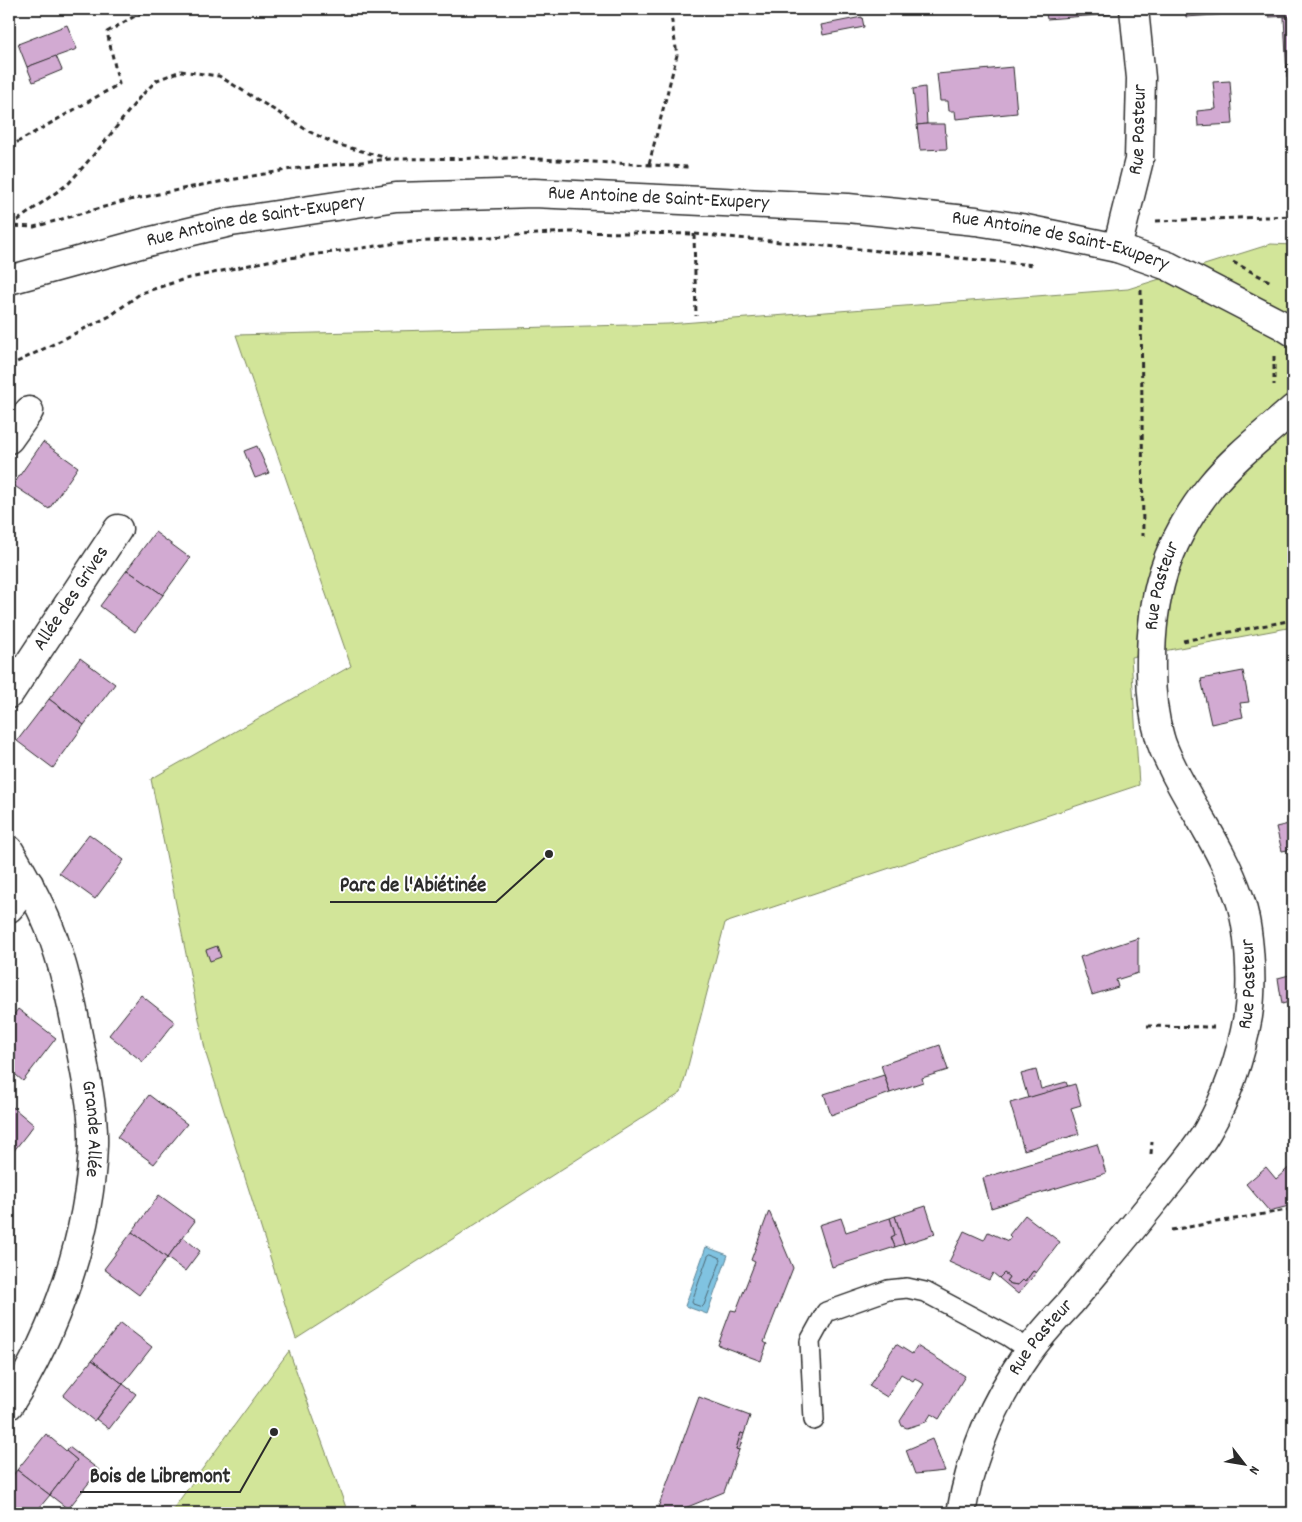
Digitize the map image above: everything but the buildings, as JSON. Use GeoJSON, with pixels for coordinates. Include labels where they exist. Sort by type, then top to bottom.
{"type":"FeatureCollection","features":[{"type":"Feature","properties":{"kind":"street","name":"Rue Pasteur"},"geometry":{"type":"LineString","coordinates":[[1117,248],[1139,160],[1141,78],[1134,9]]}},
{"type":"Feature","properties":{"kind":"street","name":"Rue Antoine de Saint-Exupery"},"geometry":{"type":"LineString","coordinates":[[9,280],[151,241],[231,222],[396,197],[534,193],[848,208],[976,221],[1021,228],[1117,248],[1168,266],[1282,324],[1293,332]]}},
{"type":"Feature","properties":{"kind":"street","name":"Rue Pasteur"},"geometry":{"type":"LineString","coordinates":[[961,1513],[978,1447],[990,1418],[1029,1350],[1146,1212],[1192,1154],[1208,1131],[1232,1076],[1248,1013],[1249,956],[1244,911],[1226,866],[1176,775],[1161,742],[1151,702],[1150,647],[1157,592],[1172,550],[1183,527],[1211,486],[1229,466],[1292,410]]}},
{"type":"Feature","properties":{"kind":"street"},"geometry":{"type":"LineString","coordinates":[[9,439],[29,411]]}},
{"type":"Feature","properties":{"kind":"street","name":"Allée des Grives"},"geometry":{"type":"LineString","coordinates":[[9,694],[118,529]]}},
{"type":"Feature","properties":{"kind":"street","name":"Grande Allée"},"geometry":{"type":"LineString","coordinates":[[9,850],[29,884],[49,928],[73,1010],[90,1095],[93,1143],[90,1185],[80,1236],[63,1292],[42,1345],[9,1405]]}},
{"type":"Feature","properties":{"kind":"street"},"geometry":{"type":"LineString","coordinates":[[9,908],[29,884]]}},
{"type":"Feature","properties":{"kind":"lane"},"geometry":{"type":"LineString","coordinates":[[814,1420],[810,1341],[826,1312],[888,1290],[907,1288],[925,1292],[1008,1336],[1029,1350]]}},
{"type":"Feature","properties":{"kind":"path"},"geometry":{"type":"LineString","coordinates":[[9,147],[118,84],[107,32],[148,9]]}},
{"type":"Feature","properties":{"kind":"path"},"geometry":{"type":"LineString","coordinates":[[649,164],[677,55],[670,9]]}},
{"type":"Feature","properties":{"kind":"path"},"geometry":{"type":"LineString","coordinates":[[181,70],[219,76],[310,132],[336,144],[390,158],[292,169],[202,185],[125,201],[34,227],[10,226],[69,183],[139,98],[158,80],[181,70]]}},
{"type":"Feature","properties":{"kind":"path"},"geometry":{"type":"LineString","coordinates":[[9,186],[10,226]]}},
{"type":"Feature","properties":{"kind":"path"},"geometry":{"type":"LineString","coordinates":[[1125,222],[1293,216]]}},
{"type":"Feature","properties":{"kind":"path"},"geometry":{"type":"LineString","coordinates":[[9,366],[110,316],[141,292],[185,279],[268,261],[398,243],[567,232],[694,234],[1042,266]]}},
{"type":"Feature","properties":{"kind":"path"},"geometry":{"type":"LineString","coordinates":[[694,234],[696,316]]}},
{"type":"Feature","properties":{"kind":"path"},"geometry":{"type":"LineString","coordinates":[[1141,281],[1143,540]]}},
{"type":"Feature","properties":{"kind":"path"},"geometry":{"type":"LineString","coordinates":[[1274,351],[1274,392],[1292,410]]}},
{"type":"Feature","properties":{"kind":"path"},"geometry":{"type":"LineString","coordinates":[[1150,647],[1293,620]]}},
{"type":"Feature","properties":{"kind":"path"},"geometry":{"type":"LineString","coordinates":[[1147,1026],[1245,1028]]}},
{"type":"Feature","properties":{"kind":"path"},"geometry":{"type":"LineString","coordinates":[[1146,1212],[1170,1230],[1293,1209]]}},
{"type":"Feature","properties":{"kind":"green space"},"geometry":{"type":"Polygon","coordinates":[[[1271,244],[1293,245],[1293,627],[1131,657],[1139,785],[725,923],[681,1093],[296,1339],[206,1054],[151,779],[351,666],[236,335],[668,324],[1128,289],[1271,244]]]}},
{"type":"Feature","properties":{"kind":"green space"},"geometry":{"type":"Polygon","coordinates":[[[289,1351],[348,1513],[170,1513],[289,1351]]]}},
{"type":"Feature","properties":{"kind":"water"},"geometry":{"type":"Polygon","coordinates":[[[706,1247],[728,1255],[707,1314],[685,1306],[706,1247]]]}},
{"type":"Feature","properties":{"kind":"place","name":"Parc de l'Abiétinée"},"geometry":{"type":"Point","coordinates":[549,854]}},
{"type":"Feature","properties":{"kind":"place","name":"Bois de Libremont"},"geometry":{"type":"Point","coordinates":[274,1432]}}]}
